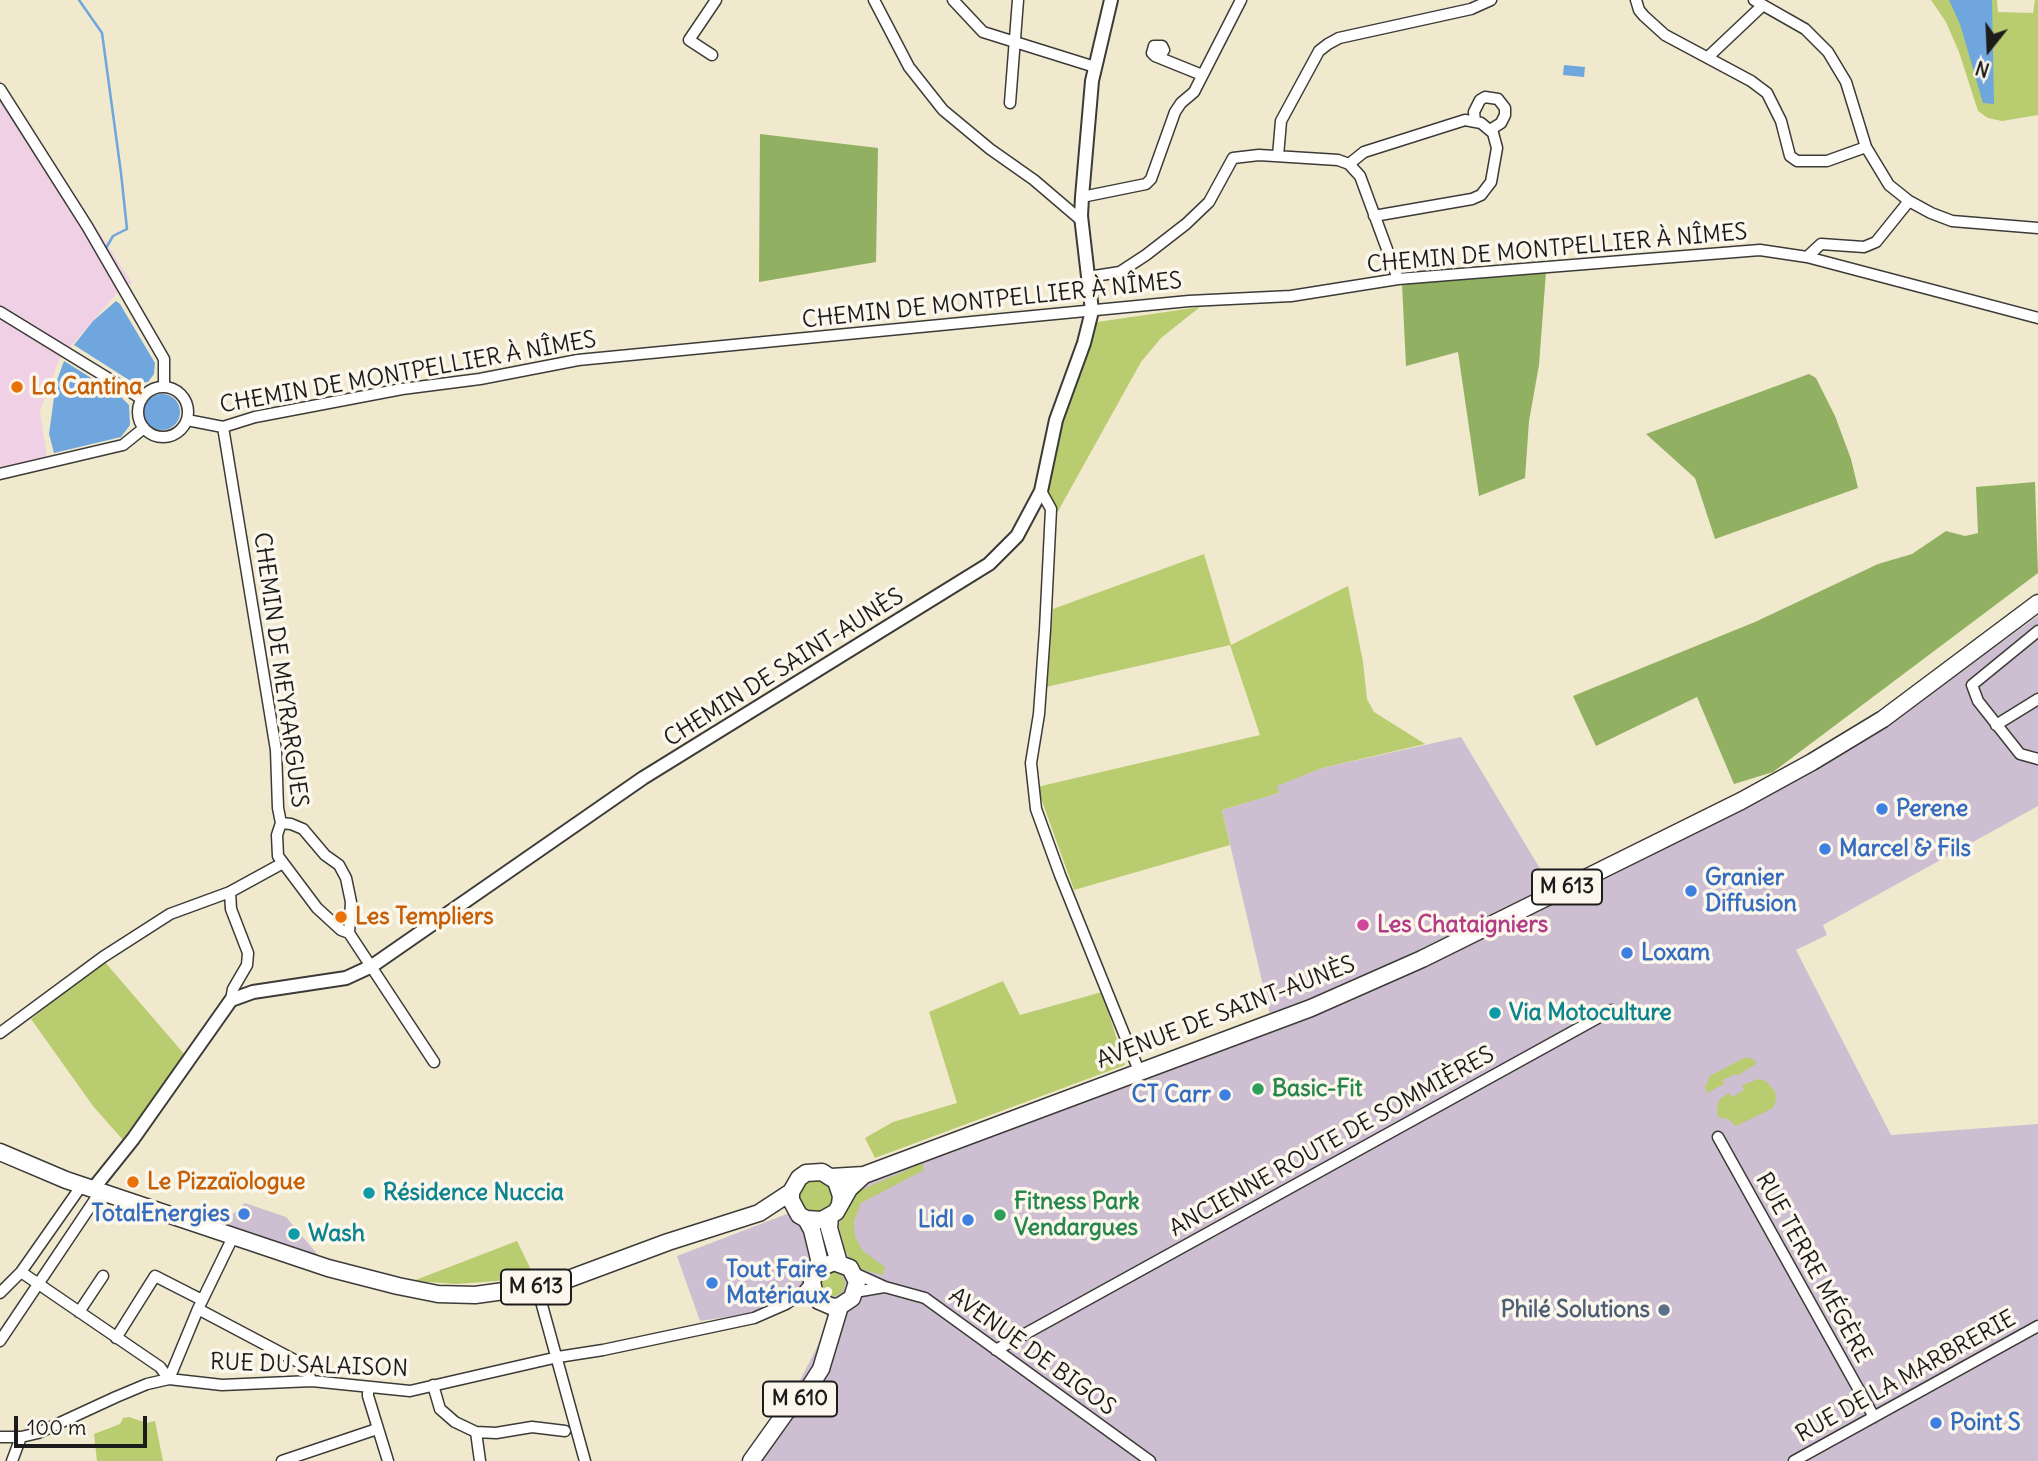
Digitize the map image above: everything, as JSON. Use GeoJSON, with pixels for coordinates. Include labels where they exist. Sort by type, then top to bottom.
{"type":"FeatureCollection","features":[{"type":"Feature","properties":{"kind":"main road","name":"AVENUE DE SAINT-AUNÈS"},"geometry":{"type":"LineString","coordinates":[[1855,734],[2038,589]]}},
{"type":"Feature","properties":{"kind":"main road","name":"AVENUE DE SAINT-AUNÈS"},"geometry":{"type":"LineString","coordinates":[[831,1177],[864,1175],[1311,1008],[1422,958],[1741,801],[1812,762],[1883,719],[2038,603]]}},
{"type":"Feature","properties":{"kind":"main road","name":"M 613"},"geometry":{"type":"LineString","coordinates":[[0,1152],[92,1189],[328,1268],[438,1294],[475,1295],[537,1287],[583,1275],[668,1242],[759,1213],[786,1211],[803,1217]]}},
{"type":"Feature","properties":{"kind":"main road"},"geometry":{"type":"LineString","coordinates":[[822,1172],[831,1177],[840,1188],[830,1228],[839,1262],[854,1273],[857,1282],[852,1298],[828,1304],[815,1296],[815,1275],[819,1259],[812,1230],[791,1200],[791,1192],[799,1178],[806,1173],[822,1172]]}},
{"type":"Feature","properties":{"kind":"main road","name":"AVENUE DE SAINT-AUNÈS"},"geometry":{"type":"LineString","coordinates":[[835,1211],[849,1189],[864,1175]]}},
{"type":"Feature","properties":{"kind":"main road","name":"M 613"},"geometry":{"type":"LineString","coordinates":[[759,1213],[791,1192]]}},
{"type":"Feature","properties":{"kind":"main road"},"geometry":{"type":"LineString","coordinates":[[803,1217],[814,1221],[835,1211]]}},
{"type":"Feature","properties":{"kind":"main road"},"geometry":{"type":"LineString","coordinates":[[815,1275],[828,1263],[839,1262]]}},
{"type":"Feature","properties":{"kind":"main road","name":"M 610"},"geometry":{"type":"LineString","coordinates":[[751,1461],[786,1412],[805,1394],[821,1369],[833,1330],[828,1304]]}},
{"type":"Feature","properties":{"kind":"street"},"geometry":{"type":"LineString","coordinates":[[712,55],[689,40],[716,0]]}},
{"type":"Feature","properties":{"kind":"street"},"geometry":{"type":"LineString","coordinates":[[874,0],[909,67],[943,110],[1082,221]]}},
{"type":"Feature","properties":{"kind":"street"},"geometry":{"type":"LineString","coordinates":[[953,0],[978,29],[1015,43],[1095,66]]}},
{"type":"Feature","properties":{"kind":"street"},"geometry":{"type":"LineString","coordinates":[[1010,103],[1018,0]]}},
{"type":"Feature","properties":{"kind":"street"},"geometry":{"type":"LineString","coordinates":[[1092,311],[1082,197],[1095,66],[1111,0]]}},
{"type":"Feature","properties":{"kind":"street"},"geometry":{"type":"LineString","coordinates":[[1082,197],[1146,184],[1152,176],[1175,112],[1181,103],[1191,96],[1241,0]]}},
{"type":"Feature","properties":{"kind":"street"},"geometry":{"type":"LineString","coordinates":[[1278,156],[1282,121],[1319,51],[1328,44],[1339,38],[1471,9],[1491,0]]}},
{"type":"Feature","properties":{"kind":"street"},"geometry":{"type":"LineString","coordinates":[[1636,0],[1644,16],[1665,35],[1751,81],[1767,93],[1782,121],[1790,156],[1797,161],[1827,160],[1866,147]]}},
{"type":"Feature","properties":{"kind":"street"},"geometry":{"type":"LineString","coordinates":[[1708,57],[1758,2],[1805,29],[1828,52],[1846,82],[1866,147],[1889,185],[1909,201],[1952,221],[2038,228]]}},
{"type":"Feature","properties":{"kind":"street"},"geometry":{"type":"LineString","coordinates":[[1159,57],[1202,75]]}},
{"type":"Feature","properties":{"kind":"street"},"geometry":{"type":"LineString","coordinates":[[0,89],[87,226],[164,359],[164,387]]}},
{"type":"Feature","properties":{"kind":"street"},"geometry":{"type":"LineString","coordinates":[[1475,121],[1474,112],[1480,100],[1485,97],[1498,99],[1505,108],[1505,115],[1501,123],[1490,130]]}},
{"type":"Feature","properties":{"kind":"street"},"geometry":{"type":"LineString","coordinates":[[1349,164],[1364,152],[1465,120],[1475,121],[1490,130],[1496,139],[1491,182],[1481,195],[1472,199],[1374,216]]}},
{"type":"Feature","properties":{"kind":"street"},"geometry":{"type":"LineString","coordinates":[[1088,276],[1120,271],[1186,224],[1209,201],[1233,158],[1259,155],[1338,160],[1349,164],[1360,176],[1398,279]]}},
{"type":"Feature","properties":{"kind":"street"},"geometry":{"type":"LineString","coordinates":[[1807,257],[1821,244],[1864,247],[1876,242],[1909,201]]}},
{"type":"Feature","properties":{"kind":"street","name":"CHEMIN DE MONTPELLIER À NÎMES"},"geometry":{"type":"LineString","coordinates":[[187,420],[223,427],[255,417],[402,389],[480,379],[578,360],[1189,301],[1291,296],[1398,279],[1760,250],[1807,257],[2038,318]]}},
{"type":"Feature","properties":{"kind":"street","name":"CHEMIN DE SAINT-AUNÈS"},"geometry":{"type":"LineString","coordinates":[[230,1000],[253,992],[346,978],[372,967],[643,778],[909,616],[989,564],[1017,536],[1041,491],[1056,419],[1084,343],[1092,311]]}},
{"type":"Feature","properties":{"kind":"street"},"geometry":{"type":"LineString","coordinates":[[0,312],[142,399]]}},
{"type":"Feature","properties":{"kind":"street"},"geometry":{"type":"LineString","coordinates":[[164,387],[177,391],[188,409],[187,420],[179,431],[170,436],[153,435],[144,428],[139,412],[142,399],[150,391],[164,387]]}},
{"type":"Feature","properties":{"kind":"street","name":"CHEMIN DE MEYRARGUES"},"geometry":{"type":"LineString","coordinates":[[223,427],[276,750],[281,823],[277,844],[278,856],[283,863]]}},
{"type":"Feature","properties":{"kind":"street"},"geometry":{"type":"LineString","coordinates":[[0,474],[123,444],[144,428]]}},
{"type":"Feature","properties":{"kind":"street"},"geometry":{"type":"LineString","coordinates":[[1041,491],[1051,509],[1045,642],[1039,714],[1031,763],[1036,808],[1139,1071]]}},
{"type":"Feature","properties":{"kind":"street"},"geometry":{"type":"LineString","coordinates":[[2038,631],[1972,685],[1978,701],[2020,754],[2038,759]]}},
{"type":"Feature","properties":{"kind":"street"},"geometry":{"type":"LineString","coordinates":[[1996,724],[2038,699]]}},
{"type":"Feature","properties":{"kind":"street"},"geometry":{"type":"LineString","coordinates":[[281,823],[303,829],[325,855],[339,865],[346,878],[351,902],[348,933]]}},
{"type":"Feature","properties":{"kind":"street"},"geometry":{"type":"LineString","coordinates":[[0,1033],[103,957],[170,914],[230,892],[283,863],[317,908],[348,933],[434,1062]]}},
{"type":"Feature","properties":{"kind":"street"},"geometry":{"type":"LineString","coordinates":[[0,1293],[21,1272],[133,1139],[230,1000],[233,989],[247,965],[248,953],[231,909],[230,892]]}},
{"type":"Feature","properties":{"kind":"street","name":"ANCIENNE ROUTE DE SOMMIÈRES"},"geometry":{"type":"LineString","coordinates":[[996,1350],[1612,1010]]}},
{"type":"Feature","properties":{"kind":"street","name":"RUE TERRE MÉGÈRE"},"geometry":{"type":"LineString","coordinates":[[1718,1137],[1874,1417]]}},
{"type":"Feature","properties":{"kind":"street"},"geometry":{"type":"LineString","coordinates":[[0,1341],[38,1284],[92,1189]]}},
{"type":"Feature","properties":{"kind":"street"},"geometry":{"type":"LineString","coordinates":[[169,1379],[200,1304],[233,1237]]}},
{"type":"Feature","properties":{"kind":"street"},"geometry":{"type":"LineString","coordinates":[[21,1272],[160,1367],[169,1379]]}},
{"type":"Feature","properties":{"kind":"street","name":"AVENUE DE BIGOS"},"geometry":{"type":"LineString","coordinates":[[854,1273],[885,1287],[925,1298],[1150,1461]]}},
{"type":"Feature","properties":{"kind":"street","name":"RUE DU SALAISON"},"geometry":{"type":"LineString","coordinates":[[0,1437],[21,1437],[38,1433],[147,1384],[169,1379],[222,1385],[312,1381],[368,1389],[410,1391],[558,1357],[740,1321],[786,1304],[804,1291],[815,1275]]}},
{"type":"Feature","properties":{"kind":"street"},"geometry":{"type":"LineString","coordinates":[[79,1312],[103,1276]]}},
{"type":"Feature","properties":{"kind":"street"},"geometry":{"type":"LineString","coordinates":[[116,1338],[155,1276],[302,1364],[312,1381]]}},
{"type":"Feature","properties":{"kind":"street"},"geometry":{"type":"LineString","coordinates":[[537,1287],[585,1461]]}},
{"type":"Feature","properties":{"kind":"street","name":"AVENUE DE BIGOS"},"geometry":{"type":"LineString","coordinates":[[855,1292],[885,1287]]}},
{"type":"Feature","properties":{"kind":"street","name":"RUE DU SALAISON"},"geometry":{"type":"LineString","coordinates":[[786,1304],[828,1304]]}},
{"type":"Feature","properties":{"kind":"street","name":"RUE DE LA MARBRERIE"},"geometry":{"type":"LineString","coordinates":[[1794,1461],[2038,1326]]}},
{"type":"Feature","properties":{"kind":"street"},"geometry":{"type":"LineString","coordinates":[[433,1385],[440,1409],[455,1422],[476,1432],[496,1433],[532,1427],[565,1431]]}},
{"type":"Feature","properties":{"kind":"street"},"geometry":{"type":"LineString","coordinates":[[368,1389],[388,1461]]}},
{"type":"Feature","properties":{"kind":"street"},"geometry":{"type":"LineString","coordinates":[[282,1461],[377,1429]]}},
{"type":"Feature","properties":{"kind":"street"},"geometry":{"type":"LineString","coordinates":[[476,1432],[480,1461]]}},
{"type":"Feature","properties":{"kind":"street"},"geometry":{"type":"LineString","coordinates":[[12,1461],[21,1437]]}},
{"type":"Feature","properties":{"kind":"street"},"geometry":{"type":"LineString","coordinates":[[319,1449],[324,1461]]}},
{"type":"Feature","properties":{"kind":"shaded area"},"geometry":{"type":"Polygon","coordinates":[[[0,80],[132,283],[118,292],[59,360],[40,411],[47,458],[0,473],[0,80]]]}},
{"type":"Feature","properties":{"kind":"shaded area"},"geometry":{"type":"Polygon","coordinates":[[[2038,616],[2038,806],[1823,925],[1827,935],[1796,950],[1891,1135],[2038,1124],[2038,1461],[759,1461],[841,1300],[700,1321],[677,1256],[1273,1028],[1222,810],[1279,793],[1276,786],[1322,768],[1461,737],[1560,902],[1818,768],[1889,722],[2038,616]]]}},
{"type":"Feature","properties":{"kind":"shaded area"},"geometry":{"type":"Polygon","coordinates":[[[245,1203],[286,1217],[319,1256],[228,1225],[232,1215],[245,1203]]]}},
{"type":"Feature","properties":{"kind":"green space"},"geometry":{"type":"Polygon","coordinates":[[[1931,0],[1997,0],[1998,12],[2033,13],[2035,0],[2038,0],[2038,115],[2002,121],[1988,118],[1978,111],[1959,52],[1946,22],[1931,0]]]}},
{"type":"Feature","properties":{"kind":"green space"},"geometry":{"type":"Polygon","coordinates":[[[760,134],[878,148],[876,262],[759,282],[760,134]]]}},
{"type":"Feature","properties":{"kind":"green space"},"geometry":{"type":"Polygon","coordinates":[[[1546,272],[1539,365],[1529,421],[1525,478],[1479,496],[1458,352],[1406,366],[1402,284],[1546,272]]]}},
{"type":"Feature","properties":{"kind":"green space"},"geometry":{"type":"Polygon","coordinates":[[[1200,307],[1161,338],[1141,362],[1057,513],[1048,491],[1060,423],[1097,322],[1200,307]]]}},
{"type":"Feature","properties":{"kind":"green space"},"geometry":{"type":"Polygon","coordinates":[[[1809,374],[1816,378],[1835,416],[1851,459],[1858,488],[1715,539],[1695,478],[1646,434],[1809,374]]]}},
{"type":"Feature","properties":{"kind":"green space"},"geometry":{"type":"Polygon","coordinates":[[[2035,482],[2038,573],[1773,772],[1734,784],[1697,697],[1596,746],[1573,696],[1755,622],[1878,564],[1912,554],[1946,531],[1965,536],[1978,533],[1976,487],[2035,482]]]}},
{"type":"Feature","properties":{"kind":"green space"},"geometry":{"type":"Polygon","coordinates":[[[1204,554],[1231,645],[1348,586],[1363,662],[1367,699],[1374,712],[1425,744],[1322,768],[1277,786],[1279,793],[1222,810],[1230,845],[1074,890],[1037,787],[1260,735],[1230,645],[1046,687],[1053,609],[1204,554]]]}},
{"type":"Feature","properties":{"kind":"green space"},"geometry":{"type":"Polygon","coordinates":[[[104,961],[185,1055],[123,1140],[93,1106],[31,1019],[104,961]]]}},
{"type":"Feature","properties":{"kind":"green space"},"geometry":{"type":"Polygon","coordinates":[[[1003,981],[1020,1015],[1102,992],[1125,1065],[875,1158],[865,1138],[893,1122],[957,1103],[929,1012],[1003,981]]]}},
{"type":"Feature","properties":{"kind":"green space"},"geometry":{"type":"Polygon","coordinates":[[[1744,1058],[1751,1058],[1757,1063],[1737,1076],[1735,1074],[1723,1080],[1724,1084],[1707,1093],[1705,1087],[1710,1076],[1744,1058]]]}},
{"type":"Feature","properties":{"kind":"green space"},"geometry":{"type":"Polygon","coordinates":[[[1759,1079],[1766,1081],[1775,1091],[1773,1108],[1736,1126],[1728,1119],[1718,1117],[1717,1106],[1720,1099],[1729,1093],[1732,1097],[1744,1090],[1742,1085],[1759,1079]]]}},
{"type":"Feature","properties":{"kind":"green space"},"geometry":{"type":"Polygon","coordinates":[[[923,1163],[924,1170],[861,1203],[854,1221],[855,1237],[863,1251],[885,1267],[883,1275],[857,1268],[845,1251],[839,1226],[845,1205],[854,1193],[923,1163]]]}},
{"type":"Feature","properties":{"kind":"green space"},"geometry":{"type":"Polygon","coordinates":[[[815,1179],[827,1184],[832,1196],[827,1208],[815,1213],[803,1208],[798,1196],[803,1184],[815,1179]]]}},
{"type":"Feature","properties":{"kind":"green space"},"geometry":{"type":"Polygon","coordinates":[[[517,1241],[535,1278],[457,1284],[413,1281],[517,1241]]]}},
{"type":"Feature","properties":{"kind":"green space"},"geometry":{"type":"Polygon","coordinates":[[[833,1272],[844,1279],[845,1284],[838,1295],[833,1296],[822,1289],[821,1284],[828,1273],[833,1272]]]}},
{"type":"Feature","properties":{"kind":"green space"},"geometry":{"type":"Polygon","coordinates":[[[129,1417],[147,1423],[155,1421],[163,1461],[97,1461],[94,1434],[120,1424],[123,1418],[129,1417]]]}},
{"type":"Feature","properties":{"kind":"water"},"geometry":{"type":"Polygon","coordinates":[[[1949,0],[1992,0],[1994,104],[1983,103],[1960,24],[1949,0]]]}},
{"type":"Feature","properties":{"kind":"water"},"geometry":{"type":"Polygon","coordinates":[[[1564,65],[1585,67],[1584,77],[1563,75],[1564,65]]]}},
{"type":"Feature","properties":{"kind":"water"},"geometry":{"type":"Polygon","coordinates":[[[116,301],[155,363],[154,374],[148,382],[137,383],[129,380],[74,345],[93,321],[116,301]]]}},
{"type":"Feature","properties":{"kind":"water"},"geometry":{"type":"Polygon","coordinates":[[[64,361],[120,396],[129,405],[130,425],[121,437],[54,453],[49,434],[56,383],[64,361]]]}},
{"type":"Feature","properties":{"kind":"water"},"geometry":{"type":"Polygon","coordinates":[[[162,394],[175,399],[180,412],[175,425],[162,430],[149,425],[144,412],[149,399],[162,394]]]}},
{"type":"Feature","properties":{"kind":"waterway"},"geometry":{"type":"LineString","coordinates":[[79,0],[102,33],[121,173],[127,229],[113,236],[106,248]]}},
{"type":"Feature","properties":{"kind":"place","name":"La Cantina"},"geometry":{"type":"Point","coordinates":[17,387]}},
{"type":"Feature","properties":{"kind":"place","name":"Perene"},"geometry":{"type":"Point","coordinates":[1882,809]}},
{"type":"Feature","properties":{"kind":"place","name":"Marcel & Fils"},"geometry":{"type":"Point","coordinates":[1825,849]}},
{"type":"Feature","properties":{"kind":"place","name":"Granier Diffusion"},"geometry":{"type":"Point","coordinates":[1691,891]}},
{"type":"Feature","properties":{"kind":"place","name":"Les Templiers"},"geometry":{"type":"Point","coordinates":[341,917]}},
{"type":"Feature","properties":{"kind":"place","name":"Les Chataigniers"},"geometry":{"type":"Point","coordinates":[1363,925]}},
{"type":"Feature","properties":{"kind":"place","name":"Loxam"},"geometry":{"type":"Point","coordinates":[1627,953]}},
{"type":"Feature","properties":{"kind":"place","name":"Via Motoculture"},"geometry":{"type":"Point","coordinates":[1495,1013]}},
{"type":"Feature","properties":{"kind":"place","name":"Basic-Fit"},"geometry":{"type":"Point","coordinates":[1258,1089]}},
{"type":"Feature","properties":{"kind":"place","name":"CT Carr"},"geometry":{"type":"Point","coordinates":[1225,1095]}},
{"type":"Feature","properties":{"kind":"place","name":"Le Pizzaïologue"},"geometry":{"type":"Point","coordinates":[133,1182]}},
{"type":"Feature","properties":{"kind":"place","name":"Résidence Nuccia"},"geometry":{"type":"Point","coordinates":[369,1193]}},
{"type":"Feature","properties":{"kind":"place","name":"TotalEnergies"},"geometry":{"type":"Point","coordinates":[244,1214]}},
{"type":"Feature","properties":{"kind":"place","name":"Fitness Park Vendargues"},"geometry":{"type":"Point","coordinates":[1000,1215]}},
{"type":"Feature","properties":{"kind":"place","name":"Lidl"},"geometry":{"type":"Point","coordinates":[968,1220]}},
{"type":"Feature","properties":{"kind":"place","name":"Wash"},"geometry":{"type":"Point","coordinates":[294,1234]}},
{"type":"Feature","properties":{"kind":"place","name":"Tout Faire Matériaux"},"geometry":{"type":"Point","coordinates":[712,1283]}},
{"type":"Feature","properties":{"kind":"place","name":"Philé Solutions"},"geometry":{"type":"Point","coordinates":[1664,1310]}},
{"type":"Feature","properties":{"kind":"place","name":"Point S"},"geometry":{"type":"Point","coordinates":[1936,1423]}}]}
